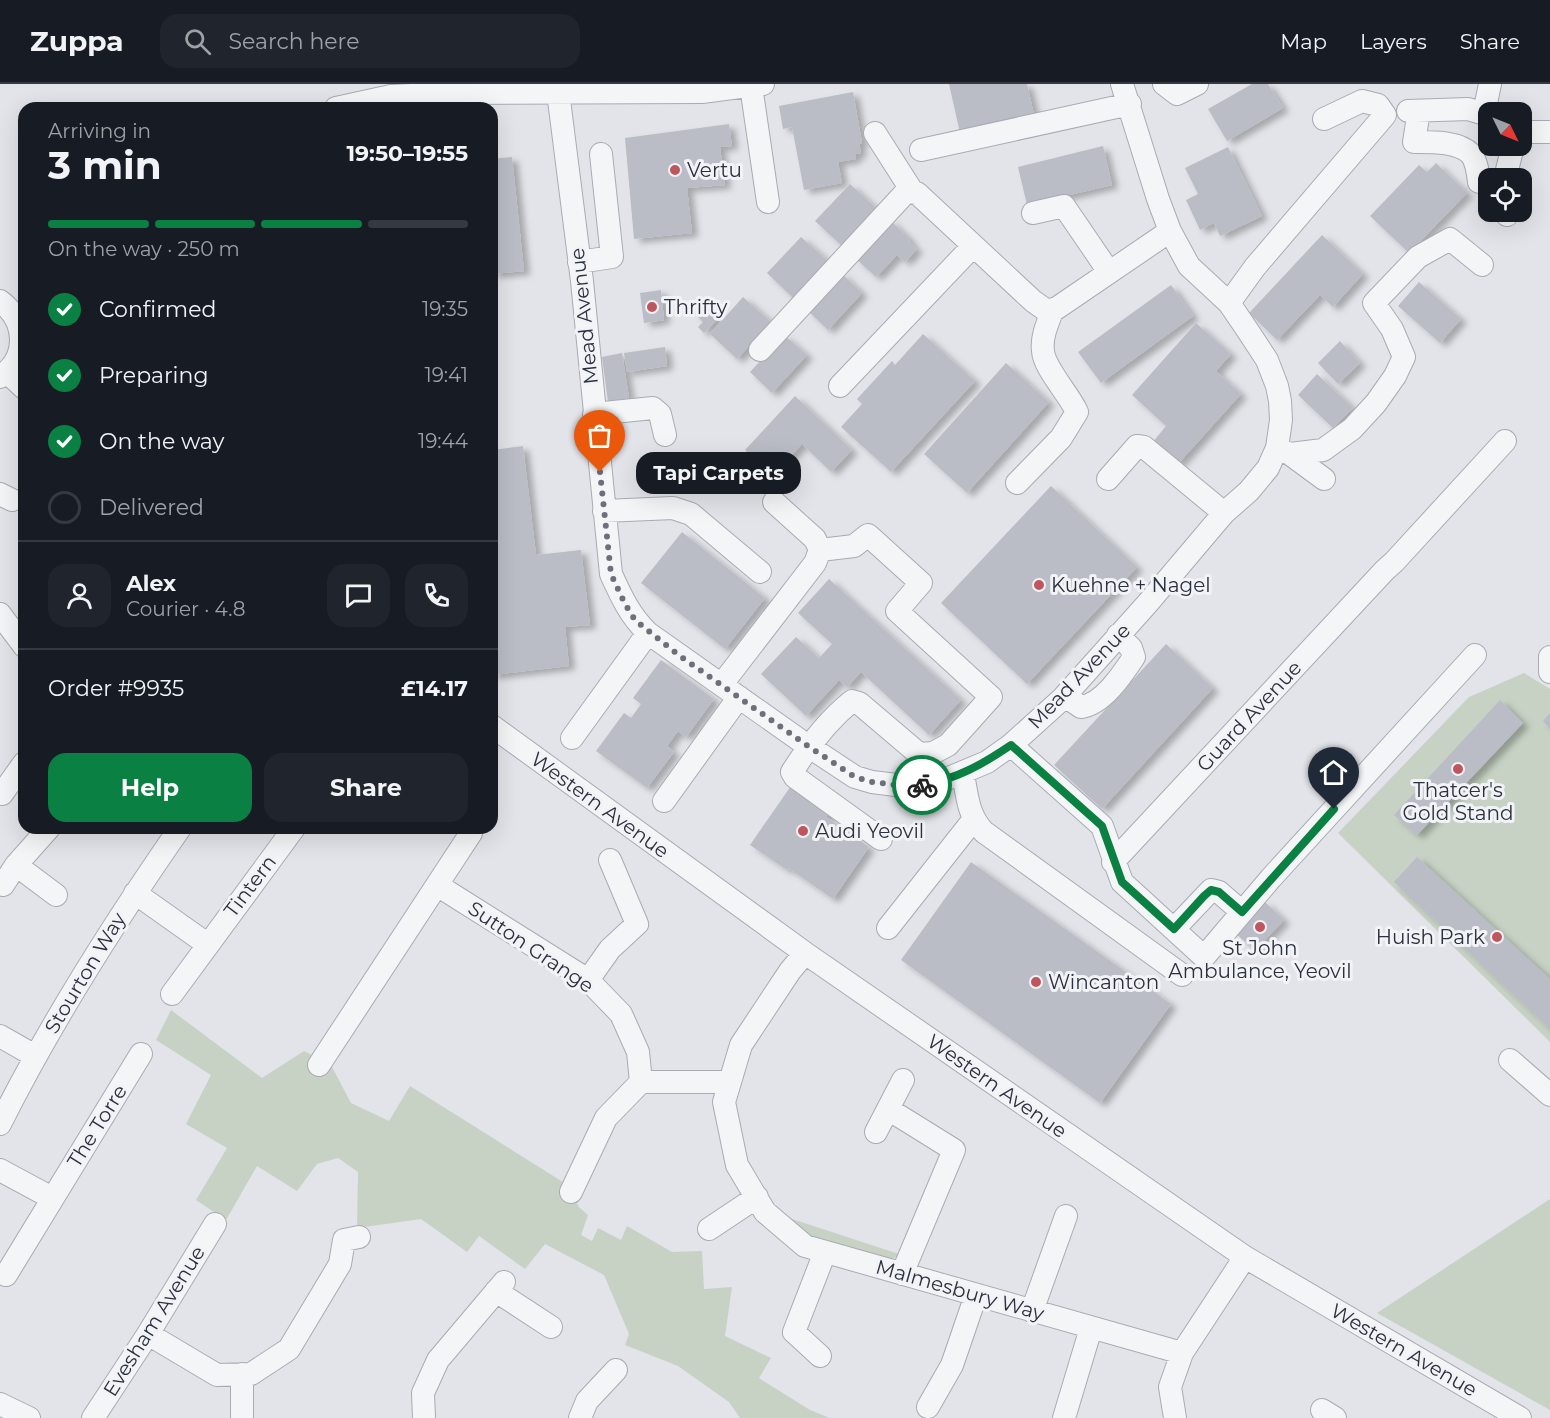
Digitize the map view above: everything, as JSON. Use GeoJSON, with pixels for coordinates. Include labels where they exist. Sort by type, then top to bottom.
{"type":"FeatureCollection","features":[{"type":"Feature","properties":{"kind":"street"},"geometry":{"type":"LineString","coordinates":[[1164,84],[1177,94],[1197,84]]}},
{"type":"Feature","properties":{"kind":"street"},"geometry":{"type":"LineString","coordinates":[[1488,102],[1490,84]]}},
{"type":"Feature","properties":{"kind":"street"},"geometry":{"type":"LineString","coordinates":[[354,102],[390,90],[453,93],[702,92],[757,85],[768,202]]}},
{"type":"Feature","properties":{"kind":"street"},"geometry":{"type":"LineString","coordinates":[[921,150],[1127,90]]}},
{"type":"Feature","properties":{"kind":"street","name":"Mead Avenue"},"geometry":{"type":"LineString","coordinates":[[558,92],[579,262],[611,574],[625,604],[635,620],[648,633],[855,777],[872,782],[904,786],[924,784],[963,774],[987,762],[1011,745],[1065,696],[1224,513],[1250,490],[1284,451],[1277,386],[1267,360],[1228,303],[1189,267],[1170,231],[1158,200],[1127,90]]}},
{"type":"Feature","properties":{"kind":"street"},"geometry":{"type":"LineString","coordinates":[[1228,303],[1255,267],[1385,115],[1378,105],[1362,101],[1324,119]]}},
{"type":"Feature","properties":{"kind":"street"},"geometry":{"type":"LineString","coordinates":[[1478,112],[1468,109],[1413,111],[1414,142],[1432,142],[1457,147],[1471,154],[1478,175]]}},
{"type":"Feature","properties":{"kind":"street"},"geometry":{"type":"LineString","coordinates":[[1532,132],[1550,132]]}},
{"type":"Feature","properties":{"kind":"street"},"geometry":{"type":"LineString","coordinates":[[875,133],[912,191]]}},
{"type":"Feature","properties":{"kind":"street"},"geometry":{"type":"LineString","coordinates":[[579,262],[612,257],[601,154]]}},
{"type":"Feature","properties":{"kind":"street"},"geometry":{"type":"LineString","coordinates":[[760,350],[906,192],[917,193],[1033,301],[1047,311],[1170,231]]}},
{"type":"Feature","properties":{"kind":"street"},"geometry":{"type":"LineString","coordinates":[[1032,213],[1064,206],[1109,272]]}},
{"type":"Feature","properties":{"kind":"street"},"geometry":{"type":"LineString","coordinates":[[1284,451],[1323,450],[1352,429],[1376,404],[1395,376],[1404,357],[1392,329],[1374,303],[1418,257],[1450,239],[1482,265]]}},
{"type":"Feature","properties":{"kind":"street"},"geometry":{"type":"LineString","coordinates":[[840,386],[944,292],[973,246]]}},
{"type":"Feature","properties":{"kind":"street"},"geometry":{"type":"LineString","coordinates":[[1017,483],[1061,438],[1077,412],[1071,399],[1044,360],[1042,348],[1053,309]]}},
{"type":"Feature","properties":{"kind":"street"},"geometry":{"type":"LineString","coordinates":[[18,357],[4,375],[18,384]]}},
{"type":"Feature","properties":{"kind":"street"},"geometry":{"type":"LineString","coordinates":[[594,414],[653,408],[660,414],[665,435]]}},
{"type":"Feature","properties":{"kind":"street","name":"Guard Avenue"},"geometry":{"type":"LineString","coordinates":[[1113,862],[1505,441]]}},
{"type":"Feature","properties":{"kind":"street"},"geometry":{"type":"LineString","coordinates":[[1108,479],[1137,446],[1144,447],[1224,513]]}},
{"type":"Feature","properties":{"kind":"street"},"geometry":{"type":"LineString","coordinates":[[1284,451],[1324,479]]}},
{"type":"Feature","properties":{"kind":"street"},"geometry":{"type":"LineString","coordinates":[[663,801],[731,691],[815,563],[820,550],[815,539],[774,502]]}},
{"type":"Feature","properties":{"kind":"street"},"geometry":{"type":"LineString","coordinates":[[604,511],[673,507],[691,514],[760,572]]}},
{"type":"Feature","properties":{"kind":"street"},"geometry":{"type":"LineString","coordinates":[[820,550],[854,546],[868,535],[921,583],[897,611],[991,697],[948,745],[933,753],[919,754],[859,703],[852,701],[808,746],[792,772],[795,777],[881,839]]}},
{"type":"Feature","properties":{"kind":"street"},"geometry":{"type":"LineString","coordinates":[[0,614],[18,638]]}},
{"type":"Feature","properties":{"kind":"street"},"geometry":{"type":"LineString","coordinates":[[572,738],[648,633]]}},
{"type":"Feature","properties":{"kind":"street"},"geometry":{"type":"LineString","coordinates":[[1011,745],[1102,826],[1122,882],[1204,957],[1474,655]]}},
{"type":"Feature","properties":{"kind":"street"},"geometry":{"type":"LineString","coordinates":[[1550,657],[1550,672]]}},
{"type":"Feature","properties":{"kind":"street","name":"Western Avenue"},"geometry":{"type":"LineString","coordinates":[[498,730],[805,954],[1245,1257],[1520,1418]]}},
{"type":"Feature","properties":{"kind":"street"},"geometry":{"type":"LineString","coordinates":[[2,794],[18,771]]}},
{"type":"Feature","properties":{"kind":"street"},"geometry":{"type":"LineString","coordinates":[[963,774],[969,807],[974,819],[984,832],[1182,975]]}},
{"type":"Feature","properties":{"kind":"street"},"geometry":{"type":"LineString","coordinates":[[888,928],[974,819]]}},
{"type":"Feature","properties":{"kind":"street"},"geometry":{"type":"LineString","coordinates":[[3,885],[16,865],[44,834]]}},
{"type":"Feature","properties":{"kind":"street","name":"Stourton Way"},"geometry":{"type":"LineString","coordinates":[[0,1124],[64,1004],[176,834]]}},
{"type":"Feature","properties":{"kind":"street","name":"Tintern"},"geometry":{"type":"LineString","coordinates":[[173,994],[207,944],[290,834]]}},
{"type":"Feature","properties":{"kind":"street"},"geometry":{"type":"LineString","coordinates":[[320,1065],[470,834]]}},
{"type":"Feature","properties":{"kind":"street"},"geometry":{"type":"LineString","coordinates":[[588,980],[610,949],[638,924],[610,860]]}},
{"type":"Feature","properties":{"kind":"street"},"geometry":{"type":"LineString","coordinates":[[16,865],[56,895]]}},
{"type":"Feature","properties":{"kind":"street","name":"Sutton Grange"},"geometry":{"type":"LineString","coordinates":[[437,885],[588,980],[621,1014],[638,1052],[641,1082]]}},
{"type":"Feature","properties":{"kind":"street"},"geometry":{"type":"LineString","coordinates":[[1174,929],[1211,890],[1219,892],[1242,912]]}},
{"type":"Feature","properties":{"kind":"street"},"geometry":{"type":"LineString","coordinates":[[135,893],[207,944]]}},
{"type":"Feature","properties":{"kind":"street","name":"Malmesbury Way"},"geometry":{"type":"LineString","coordinates":[[805,954],[790,971],[741,1045],[724,1102],[737,1165],[765,1212],[805,1246],[1182,1353]]}},
{"type":"Feature","properties":{"kind":"street"},"geometry":{"type":"LineString","coordinates":[[0,1036],[35,1056]]}},
{"type":"Feature","properties":{"kind":"street","name":"The Torre"},"geometry":{"type":"LineString","coordinates":[[6,1275],[52,1198],[144,1055]]}},
{"type":"Feature","properties":{"kind":"street"},"geometry":{"type":"LineString","coordinates":[[1510,1060],[1550,1095]]}},
{"type":"Feature","properties":{"kind":"street"},"geometry":{"type":"LineString","coordinates":[[876,1132],[903,1080]]}},
{"type":"Feature","properties":{"kind":"street"},"geometry":{"type":"LineString","coordinates":[[571,1192],[590,1174],[606,1118],[641,1082],[730,1082]]}},
{"type":"Feature","properties":{"kind":"street"},"geometry":{"type":"LineString","coordinates":[[888,1109],[954,1150],[902,1274]]}},
{"type":"Feature","properties":{"kind":"street"},"geometry":{"type":"LineString","coordinates":[[0,1170],[52,1198]]}},
{"type":"Feature","properties":{"kind":"street"},"geometry":{"type":"LineString","coordinates":[[709,1229],[757,1197]]}},
{"type":"Feature","properties":{"kind":"street"},"geometry":{"type":"LineString","coordinates":[[1032,1311],[1066,1216]]}},
{"type":"Feature","properties":{"kind":"street","name":"Evesham Avenue"},"geometry":{"type":"LineString","coordinates":[[93,1418],[148,1334],[215,1224]]}},
{"type":"Feature","properties":{"kind":"street"},"geometry":{"type":"LineString","coordinates":[[148,1334],[217,1375],[251,1374],[289,1349],[340,1264],[344,1240],[359,1238]]}},
{"type":"Feature","properties":{"kind":"street"},"geometry":{"type":"LineString","coordinates":[[820,1356],[794,1332],[825,1252]]}},
{"type":"Feature","properties":{"kind":"street"},"geometry":{"type":"LineString","coordinates":[[1175,1418],[1170,1388],[1182,1353],[1245,1257]]}},
{"type":"Feature","properties":{"kind":"street"},"geometry":{"type":"LineString","coordinates":[[424,1418],[423,1393],[438,1360],[500,1287],[551,1327]]}},
{"type":"Feature","properties":{"kind":"street"},"geometry":{"type":"LineString","coordinates":[[928,1407],[952,1365],[976,1295]]}},
{"type":"Feature","properties":{"kind":"street"},"geometry":{"type":"LineString","coordinates":[[1064,1418],[1091,1328]]}},
{"type":"Feature","properties":{"kind":"street"},"geometry":{"type":"LineString","coordinates":[[580,1418],[588,1401],[616,1370]]}},
{"type":"Feature","properties":{"kind":"street"},"geometry":{"type":"LineString","coordinates":[[242,1374],[242,1418]]}},
{"type":"Feature","properties":{"kind":"street"},"geometry":{"type":"LineString","coordinates":[[0,1404],[29,1418]]}},
{"type":"Feature","properties":{"kind":"green space","name":"Huish Park"},"geometry":{"type":"Polygon","coordinates":[[[1524,673],[1550,689],[1550,1042],[1338,833],[1469,697],[1524,673]]]}},
{"type":"Feature","properties":{"kind":"green space"},"geometry":{"type":"Polygon","coordinates":[[[171,1010],[262,1078],[304,1051],[331,1065],[351,1103],[389,1121],[410,1086],[566,1184],[579,1207],[588,1215],[581,1235],[592,1241],[598,1228],[621,1240],[627,1226],[672,1252],[702,1251],[704,1289],[732,1287],[725,1336],[771,1358],[759,1378],[810,1410],[830,1418],[740,1418],[729,1402],[678,1366],[625,1345],[629,1334],[604,1275],[545,1244],[525,1269],[479,1236],[467,1252],[421,1219],[357,1228],[358,1172],[338,1158],[317,1164],[297,1191],[257,1166],[226,1220],[196,1200],[227,1148],[186,1124],[211,1075],[156,1040],[171,1010]]]}},
{"type":"Feature","properties":{"kind":"green space"},"geometry":{"type":"Polygon","coordinates":[[[1550,1199],[1550,1410],[1377,1313],[1550,1199]]]}},
{"type":"Feature","properties":{"kind":"green space"},"geometry":{"type":"Polygon","coordinates":[[[786,1217],[902,1255],[883,1262],[809,1239],[786,1217]]]}},
{"type":"Feature","properties":{"kind":"building"},"geometry":{"type":"Polygon","coordinates":[[[949,84],[1027,84],[1035,119],[961,137],[949,84]]]}},
{"type":"Feature","properties":{"kind":"building"},"geometry":{"type":"Polygon","coordinates":[[[1252,84],[1268,84],[1283,108],[1227,141],[1208,109],[1252,84]]]}},
{"type":"Feature","properties":{"kind":"building"},"geometry":{"type":"Polygon","coordinates":[[[853,92],[862,143],[859,144],[861,153],[855,154],[856,159],[838,162],[842,183],[804,190],[792,127],[783,129],[779,106],[853,92]]]}},
{"type":"Feature","properties":{"kind":"building","name":"Vertu"},"geometry":{"type":"Polygon","coordinates":[[[729,124],[732,146],[720,147],[725,185],[687,188],[692,233],[634,239],[625,138],[729,124]]]}},
{"type":"Feature","properties":{"kind":"building"},"geometry":{"type":"Polygon","coordinates":[[[1103,146],[1112,185],[1027,205],[1018,167],[1103,146]]]}},
{"type":"Feature","properties":{"kind":"building"},"geometry":{"type":"Polygon","coordinates":[[[1228,147],[1262,216],[1220,236],[1214,223],[1200,230],[1186,200],[1198,194],[1185,168],[1228,147]]]}},
{"type":"Feature","properties":{"kind":"building"},"geometry":{"type":"Polygon","coordinates":[[[512,157],[524,271],[498,273],[498,158],[512,157]]]}},
{"type":"Feature","properties":{"kind":"building"},"geometry":{"type":"Polygon","coordinates":[[[1436,163],[1467,193],[1409,253],[1370,216],[1419,165],[1427,172],[1436,163]]]}},
{"type":"Feature","properties":{"kind":"building"},"geometry":{"type":"Polygon","coordinates":[[[850,184],[876,208],[842,246],[815,221],[850,184]]]}},
{"type":"Feature","properties":{"kind":"building"},"geometry":{"type":"Polygon","coordinates":[[[890,220],[917,249],[905,262],[897,255],[876,277],[855,258],[890,220]]]}},
{"type":"Feature","properties":{"kind":"building"},"geometry":{"type":"Polygon","coordinates":[[[1322,235],[1363,274],[1333,307],[1320,295],[1277,340],[1249,313],[1322,235]]]}},
{"type":"Feature","properties":{"kind":"building"},"geometry":{"type":"Polygon","coordinates":[[[801,237],[828,261],[793,298],[767,273],[801,237]]]}},
{"type":"Feature","properties":{"kind":"building"},"geometry":{"type":"Polygon","coordinates":[[[841,273],[862,293],[828,330],[807,310],[841,273]]]}},
{"type":"Feature","properties":{"kind":"building"},"geometry":{"type":"Polygon","coordinates":[[[1419,282],[1461,319],[1440,343],[1398,306],[1419,282]]]}},
{"type":"Feature","properties":{"kind":"building"},"geometry":{"type":"Polygon","coordinates":[[[1171,285],[1193,316],[1101,383],[1078,352],[1171,285]]]}},
{"type":"Feature","properties":{"kind":"building","name":"Thrifty"},"geometry":{"type":"Polygon","coordinates":[[[661,290],[664,320],[644,323],[640,293],[661,290]]]}},
{"type":"Feature","properties":{"kind":"building"},"geometry":{"type":"Polygon","coordinates":[[[743,297],[771,322],[737,359],[710,334],[743,297]]]}},
{"type":"Feature","properties":{"kind":"building"},"geometry":{"type":"Polygon","coordinates":[[[705,304],[719,318],[704,333],[698,327],[703,322],[695,314],[705,304]]]}},
{"type":"Feature","properties":{"kind":"building"},"geometry":{"type":"Polygon","coordinates":[[[1196,323],[1231,354],[1216,371],[1241,394],[1177,465],[1152,443],[1166,426],[1132,395],[1196,323]]]}},
{"type":"Feature","properties":{"kind":"building"},"geometry":{"type":"Polygon","coordinates":[[[923,334],[975,381],[891,472],[841,427],[862,404],[857,399],[892,361],[895,365],[923,334]]]}},
{"type":"Feature","properties":{"kind":"building"},"geometry":{"type":"Polygon","coordinates":[[[784,335],[807,355],[772,393],[750,372],[784,335]]]}},
{"type":"Feature","properties":{"kind":"building"},"geometry":{"type":"Polygon","coordinates":[[[1340,341],[1360,363],[1338,384],[1318,363],[1340,341]]]}},
{"type":"Feature","properties":{"kind":"building"},"geometry":{"type":"Polygon","coordinates":[[[665,347],[667,366],[627,372],[624,353],[665,347]]]}},
{"type":"Feature","properties":{"kind":"building"},"geometry":{"type":"Polygon","coordinates":[[[622,353],[629,398],[608,402],[602,357],[622,353]]]}},
{"type":"Feature","properties":{"kind":"building"},"geometry":{"type":"Polygon","coordinates":[[[1006,363],[1049,402],[967,493],[924,454],[1006,363]]]}},
{"type":"Feature","properties":{"kind":"building"},"geometry":{"type":"Polygon","coordinates":[[[1317,374],[1353,408],[1333,428],[1298,395],[1317,374]]]}},
{"type":"Feature","properties":{"kind":"building"},"geometry":{"type":"Polygon","coordinates":[[[795,396],[852,450],[831,472],[802,444],[772,476],[745,450],[795,396]]]}},
{"type":"Feature","properties":{"kind":"building"},"geometry":{"type":"Polygon","coordinates":[[[523,446],[536,555],[581,550],[590,625],[565,627],[569,666],[498,674],[498,449],[523,446]]]}},
{"type":"Feature","properties":{"kind":"building","name":"Kuehne + Nagel"},"geometry":{"type":"Polygon","coordinates":[[[1051,486],[1137,567],[1027,684],[941,603],[1051,486]]]}},
{"type":"Feature","properties":{"kind":"building"},"geometry":{"type":"Polygon","coordinates":[[[682,532],[765,598],[725,649],[641,583],[682,532]]]}},
{"type":"Feature","properties":{"kind":"building"},"geometry":{"type":"Polygon","coordinates":[[[829,579],[961,700],[929,735],[861,672],[847,687],[839,680],[806,716],[761,674],[796,637],[819,658],[832,644],[798,613],[829,579]]]}},
{"type":"Feature","properties":{"kind":"building"},"geometry":{"type":"Polygon","coordinates":[[[1166,644],[1213,688],[1102,809],[1054,765],[1166,644]]]}},
{"type":"Feature","properties":{"kind":"building"},"geometry":{"type":"Polygon","coordinates":[[[661,660],[714,699],[686,737],[678,731],[667,746],[674,752],[647,788],[596,751],[624,713],[631,718],[641,704],[633,698],[661,660]]]}},
{"type":"Feature","properties":{"kind":"building","name":"Thatcer's Gold Stand"},"geometry":{"type":"Polygon","coordinates":[[[1500,700],[1523,723],[1417,835],[1394,815],[1500,700]]]}},
{"type":"Feature","properties":{"kind":"building"},"geometry":{"type":"Polygon","coordinates":[[[1550,713],[1550,728],[1543,721],[1550,713]]]}},
{"type":"Feature","properties":{"kind":"building","name":"Audi Yeovil"},"geometry":{"type":"Polygon","coordinates":[[[793,783],[831,810],[826,817],[869,847],[833,899],[750,845],[793,783]]]}},
{"type":"Feature","properties":{"kind":"building"},"geometry":{"type":"Polygon","coordinates":[[[1417,857],[1550,979],[1550,1029],[1394,882],[1417,857]]]}},
{"type":"Feature","properties":{"kind":"building","name":"Wincanton"},"geometry":{"type":"Polygon","coordinates":[[[971,862],[1171,1004],[1100,1103],[901,960],[971,862]]]}},
{"type":"Feature","properties":{"kind":"building","name":"St John Ambulance, Yeovil"},"geometry":{"type":"Polygon","coordinates":[[[1265,902],[1284,920],[1255,950],[1236,934],[1265,902]]]}},
{"type":"Feature","properties":{"kind":"way so far"},"geometry":{"type":"LineString","coordinates":[[600,472],[611,574],[635,620],[648,633],[855,777],[872,782],[904,786],[922,785]]}},
{"type":"Feature","properties":{"kind":"place","name":"Vertu"},"geometry":{"type":"Point","coordinates":[675,170]}},
{"type":"Feature","properties":{"kind":"place","name":"Thrifty"},"geometry":{"type":"Point","coordinates":[652,307]}},
{"type":"Feature","properties":{"kind":"place","name":"Tapi Carpets"},"geometry":{"type":"Point","coordinates":[600,472]}},
{"type":"Feature","properties":{"kind":"place","name":"Kuehne + Nagel"},"geometry":{"type":"Point","coordinates":[1039,585]}},
{"type":"Feature","properties":{"kind":"place","name":"Thatcer's Gold Stand"},"geometry":{"type":"Point","coordinates":[1458,769]}},
{"type":"Feature","properties":{"kind":"place","name":"Audi Yeovil"},"geometry":{"type":"Point","coordinates":[803,831]}},
{"type":"Feature","properties":{"kind":"place","name":"St John Ambulance, Yeovil"},"geometry":{"type":"Point","coordinates":[1260,927]}},
{"type":"Feature","properties":{"kind":"place","name":"Huish Park"},"geometry":{"type":"Point","coordinates":[1497,937]}},
{"type":"Feature","properties":{"kind":"place","name":"Wincanton"},"geometry":{"type":"Point","coordinates":[1036,982]}},
{"type":"Feature","properties":{"kind":"route"},"geometry":{"type":"LineString","coordinates":[[922,785],[963,774],[987,762],[1011,745],[1102,826],[1122,882],[1174,929],[1211,890],[1219,892],[1242,912],[1334,809]]}}]}
